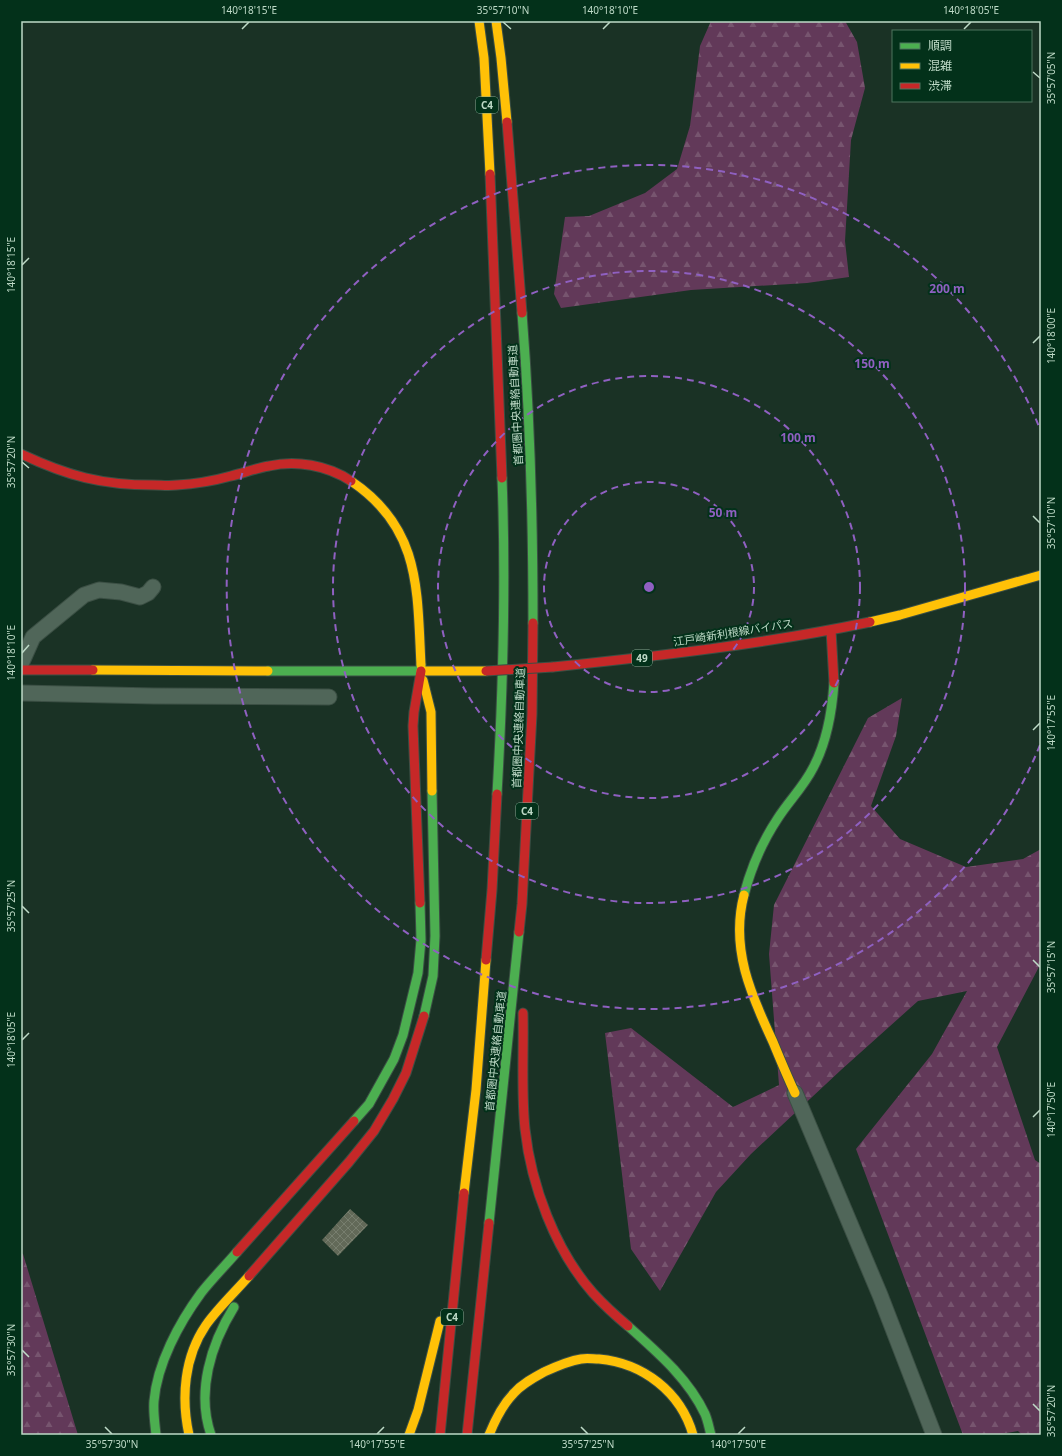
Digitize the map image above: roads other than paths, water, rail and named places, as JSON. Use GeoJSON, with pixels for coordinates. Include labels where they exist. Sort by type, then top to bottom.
{"type":"FeatureCollection","features":[{"type":"Feature","properties":{"kind":"main road","name":"首都圏中央連絡自動車道"},"geometry":{"type":"LineString","coordinates":[[440,1435],[463,1200],[476,1090],[492,890],[501,721],[504,524],[492,190],[484,58],[479,21]]}},
{"type":"Feature","properties":{"kind":"main road","name":"首都圏中央連絡自動車道"},"geometry":{"type":"LineString","coordinates":[[467,1435],[502,1111],[522,904],[532,714],[532,534],[526,365],[501,58],[496,21]]}},
{"type":"Feature","properties":{"kind":"main road"},"geometry":{"type":"LineString","coordinates":[[21,454],[46,466],[115,484],[179,485],[224,478],[257,468],[282,464],[307,466],[334,472],[360,487],[383,508],[404,541],[412,562],[415,580],[421,672],[431,712],[434,958],[433,976],[428,1003],[418,1042],[406,1073],[374,1131],[253,1273],[206,1325],[195,1345],[188,1366],[186,1385],[187,1427],[189,1435]]}},
{"type":"Feature","properties":{"kind":"main road","name":"江戸崎新利根線バイパス"},"geometry":{"type":"LineString","coordinates":[[21,670],[421,672],[553,668],[650,657],[831,630],[900,615],[1041,575]]}},
{"type":"Feature","properties":{"kind":"main road"},"geometry":{"type":"LineString","coordinates":[[795,1093],[756,1006],[740,953],[739,926],[747,879],[754,863],[778,819],[809,777],[825,740],[831,720],[834,698],[834,662],[831,630]]}},
{"type":"Feature","properties":{"kind":"main road"},"geometry":{"type":"LineString","coordinates":[[156,1435],[154,1402],[158,1382],[166,1355],[181,1323],[201,1294],[285,1197],[369,1104],[394,1059],[403,1035],[418,973],[421,940],[414,712],[421,672]]}},
{"type":"Feature","properties":{"kind":"main road"},"geometry":{"type":"LineString","coordinates":[[522,904],[523,982]]}},
{"type":"Feature","properties":{"kind":"main road"},"geometry":{"type":"LineString","coordinates":[[523,1005],[524,1099],[527,1142],[535,1182],[545,1211],[565,1252],[590,1290],[676,1371],[689,1388],[704,1413],[711,1435]]}},
{"type":"Feature","properties":{"kind":"main road"},"geometry":{"type":"LineString","coordinates":[[449,1256],[463,1200]]}},
{"type":"Feature","properties":{"kind":"main road"},"geometry":{"type":"LineString","coordinates":[[183,1338],[188,1325],[235,1256]]}},
{"type":"Feature","properties":{"kind":"main road"},"geometry":{"type":"LineString","coordinates":[[211,1435],[208,1429],[204,1410],[210,1360],[221,1331],[253,1273]]}},
{"type":"Feature","properties":{"kind":"main road"},"geometry":{"type":"LineString","coordinates":[[409,1435],[418,1410],[441,1313]]}},
{"type":"Feature","properties":{"kind":"main road"},"geometry":{"type":"LineString","coordinates":[[489,1435],[500,1411],[519,1388],[536,1376],[580,1359],[601,1359],[624,1363],[643,1371],[657,1380],[671,1394],[684,1414],[691,1428],[692,1435]]}},
{"type":"Feature","properties":{"kind":"street"},"geometry":{"type":"LineString","coordinates":[[21,664],[33,637],[84,595],[99,590],[121,592],[140,597],[148,593],[153,587]]}},
{"type":"Feature","properties":{"kind":"street"},"geometry":{"type":"LineString","coordinates":[[21,693],[154,696],[329,697]]}},
{"type":"Feature","properties":{"kind":"street"},"geometry":{"type":"LineString","coordinates":[[795,1093],[880,1295],[934,1435]]}}]}
